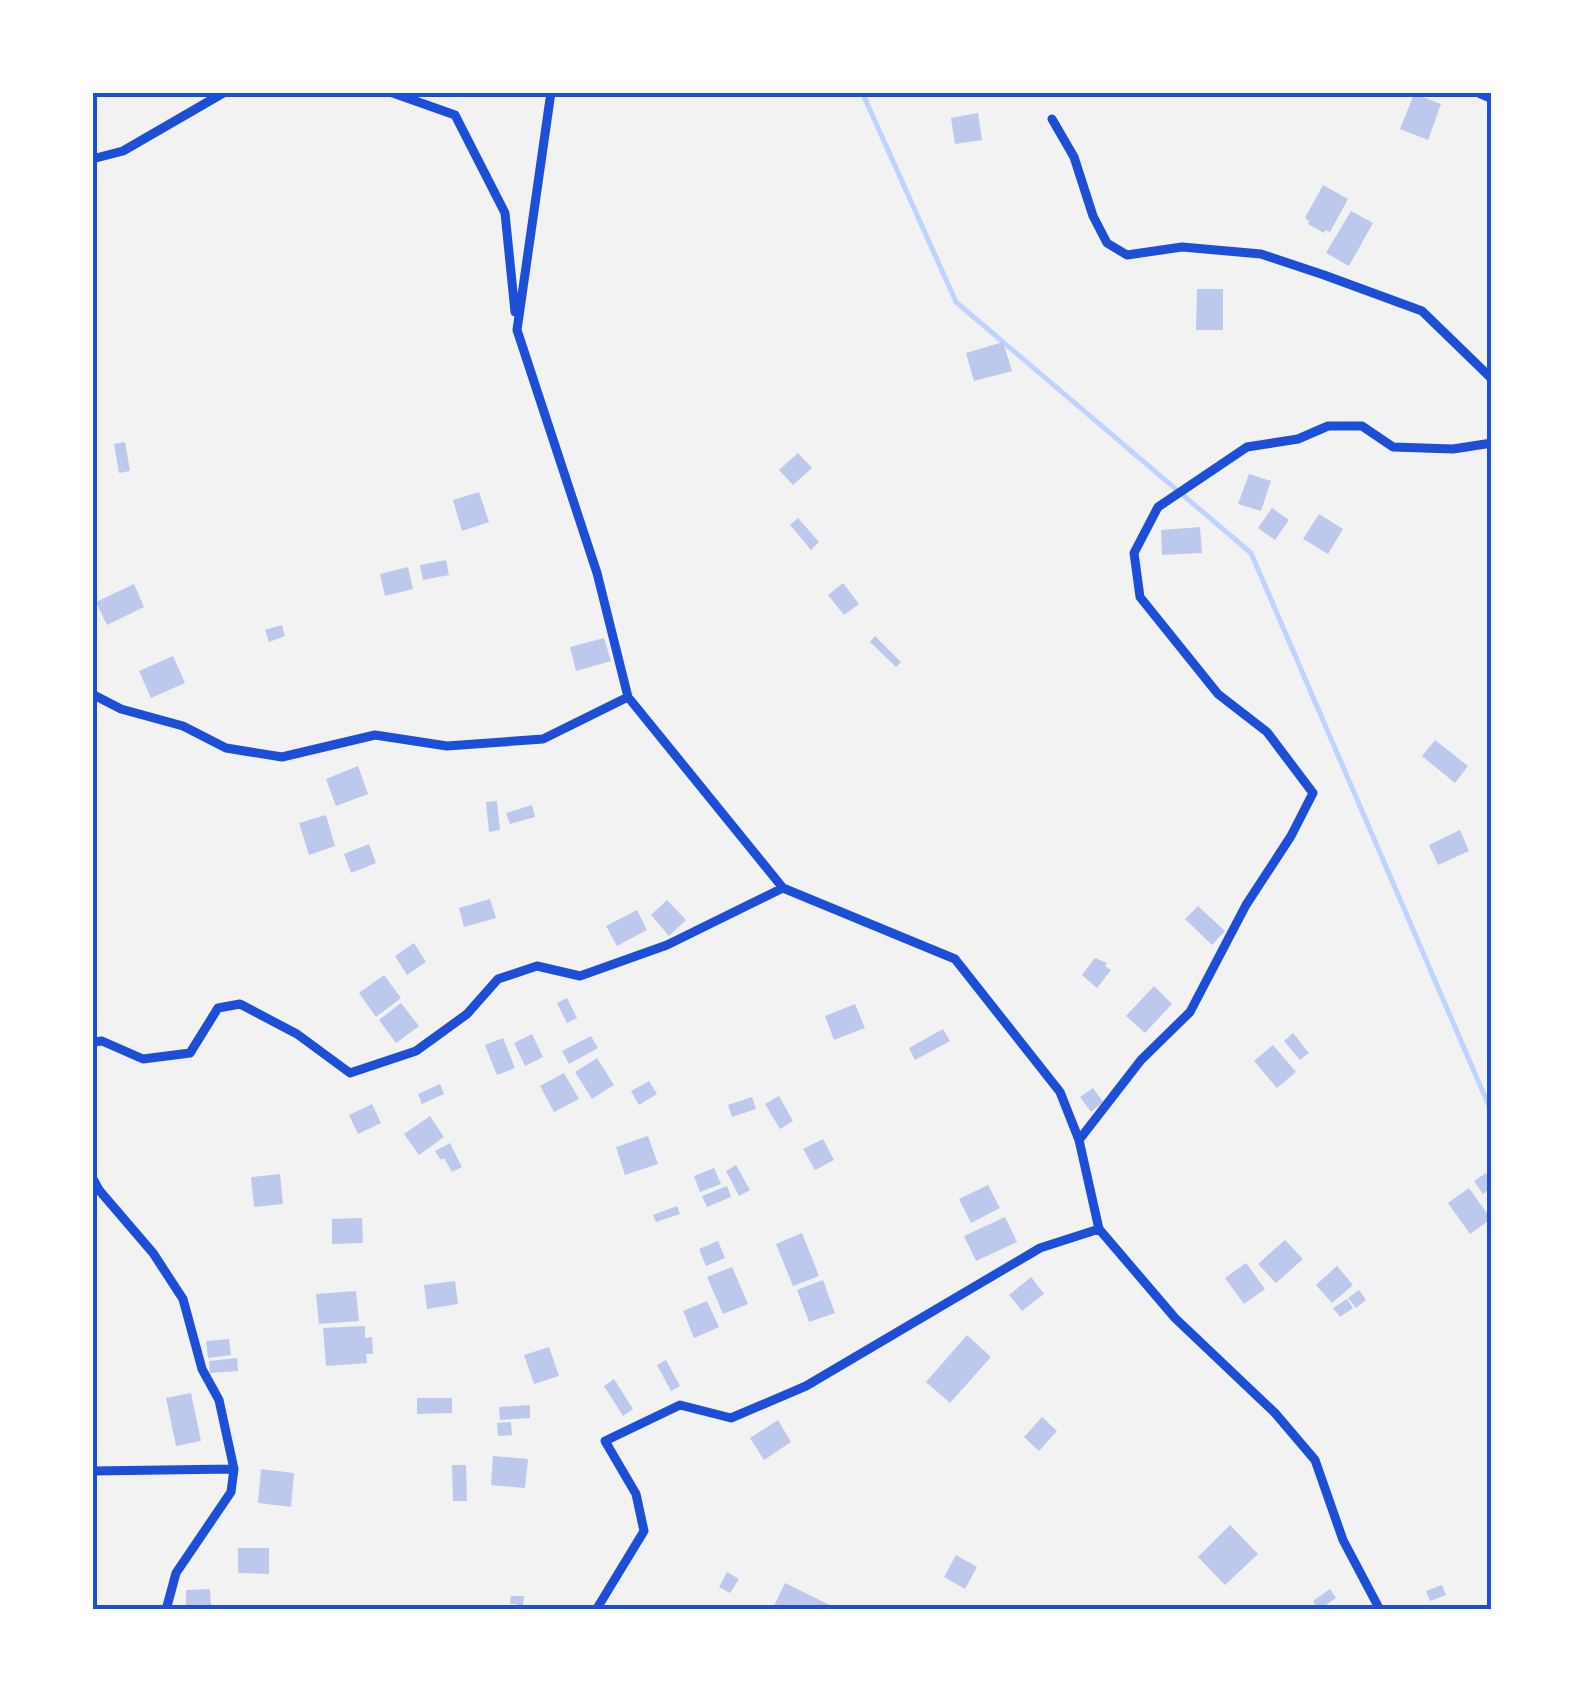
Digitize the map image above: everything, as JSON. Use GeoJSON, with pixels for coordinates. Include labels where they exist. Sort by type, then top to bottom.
{"type":"FeatureCollection","features":[{"type":"Feature","properties":{"kind":"street"},"geometry":{"type":"LineString","coordinates":[[92,159],[124,151],[226,92]]}},
{"type":"Feature","properties":{"kind":"street"},"geometry":{"type":"LineString","coordinates":[[390,92],[455,116],[505,213],[517,330],[598,573],[628,697],[783,888],[955,959],[1060,1092],[1079,1140],[1100,1229],[1175,1318],[1275,1413],[1315,1460],[1343,1540],[1380,1610]]}},
{"type":"Feature","properties":{"kind":"street"},"geometry":{"type":"LineString","coordinates":[[517,330],[551,92]]}},
{"type":"Feature","properties":{"kind":"street"},"geometry":{"type":"LineString","coordinates":[[1476,92],[1492,99]]}},
{"type":"Feature","properties":{"kind":"street"},"geometry":{"type":"LineString","coordinates":[[1052,119],[1074,156],[1093,216],[1107,242],[1127,255],[1182,247],[1261,254],[1324,275],[1422,311],[1492,379]]}},
{"type":"Feature","properties":{"kind":"street"},"geometry":{"type":"LineString","coordinates":[[1079,1140],[1141,1060],[1190,1012],[1246,905],[1314,792],[1267,732],[1218,694],[1140,596],[1134,553],[1158,506],[1247,446],[1298,439],[1328,426],[1362,426],[1393,447],[1452,449],[1492,443]]}},
{"type":"Feature","properties":{"kind":"street"},"geometry":{"type":"LineString","coordinates":[[92,694],[121,709],[183,726],[226,748],[282,758],[375,735],[447,746],[543,738],[628,697]]}},
{"type":"Feature","properties":{"kind":"street"},"geometry":{"type":"LineString","coordinates":[[92,1042],[102,1041],[143,1059],[190,1052],[218,1008],[240,1004],[297,1034],[350,1073],[416,1051],[467,1014],[498,979],[537,966],[580,976],[667,945],[783,888]]}},
{"type":"Feature","properties":{"kind":"street"},"geometry":{"type":"LineString","coordinates":[[92,1177],[183,1299],[202,1369],[220,1400],[234,1469],[232,1492],[176,1574],[166,1610]]}},
{"type":"Feature","properties":{"kind":"street"},"geometry":{"type":"LineString","coordinates":[[596,1610],[644,1531],[636,1494],[605,1441],[680,1405],[731,1418],[806,1386],[1040,1248],[1100,1229]]}},
{"type":"Feature","properties":{"kind":"street"},"geometry":{"type":"LineString","coordinates":[[92,1471],[234,1469]]}},
{"type":"Feature","properties":{"kind":"building"},"geometry":{"type":"Polygon","coordinates":[[[1414,94],[1441,104],[1428,140],[1400,129],[1414,94]]]}},
{"type":"Feature","properties":{"kind":"building"},"geometry":{"type":"Polygon","coordinates":[[[978,113],[982,140],[955,144],[951,118],[978,113]]]}},
{"type":"Feature","properties":{"kind":"building"},"geometry":{"type":"Polygon","coordinates":[[[1323,185],[1348,199],[1330,232],[1324,233],[1305,218],[1323,185]]]}},
{"type":"Feature","properties":{"kind":"building"},"geometry":{"type":"Polygon","coordinates":[[[1351,211],[1373,223],[1349,266],[1326,253],[1351,211]]]}},
{"type":"Feature","properties":{"kind":"building"},"geometry":{"type":"Polygon","coordinates":[[[1197,289],[1223,289],[1223,330],[1196,330],[1197,289]]]}},
{"type":"Feature","properties":{"kind":"building"},"geometry":{"type":"Polygon","coordinates":[[[1003,342],[1012,371],[974,381],[966,353],[1003,342]]]}},
{"type":"Feature","properties":{"kind":"building"},"geometry":{"type":"Polygon","coordinates":[[[125,442],[130,471],[119,473],[114,444],[125,442]]]}},
{"type":"Feature","properties":{"kind":"building"},"geometry":{"type":"Polygon","coordinates":[[[798,453],[812,468],[793,485],[779,470],[798,453]]]}},
{"type":"Feature","properties":{"kind":"building"},"geometry":{"type":"Polygon","coordinates":[[[1249,474],[1271,481],[1261,511],[1238,504],[1249,474]]]}},
{"type":"Feature","properties":{"kind":"building"},"geometry":{"type":"Polygon","coordinates":[[[479,492],[489,522],[462,531],[453,500],[479,492]]]}},
{"type":"Feature","properties":{"kind":"building"},"geometry":{"type":"Polygon","coordinates":[[[1272,508],[1289,520],[1275,540],[1258,528],[1272,508]]]}},
{"type":"Feature","properties":{"kind":"building"},"geometry":{"type":"Polygon","coordinates":[[[1319,514],[1343,529],[1328,554],[1303,539],[1319,514]]]}},
{"type":"Feature","properties":{"kind":"building"},"geometry":{"type":"Polygon","coordinates":[[[798,518],[819,542],[811,550],[790,525],[798,518]]]}},
{"type":"Feature","properties":{"kind":"building"},"geometry":{"type":"Polygon","coordinates":[[[1200,527],[1202,553],[1162,555],[1161,530],[1200,527]]]}},
{"type":"Feature","properties":{"kind":"building"},"geometry":{"type":"Polygon","coordinates":[[[446,560],[449,575],[423,580],[420,565],[446,560]]]}},
{"type":"Feature","properties":{"kind":"building"},"geometry":{"type":"Polygon","coordinates":[[[408,567],[413,589],[385,596],[380,574],[408,567]]]}},
{"type":"Feature","properties":{"kind":"building"},"geometry":{"type":"Polygon","coordinates":[[[843,583],[859,604],[844,615],[828,595],[843,583]]]}},
{"type":"Feature","properties":{"kind":"building"},"geometry":{"type":"Polygon","coordinates":[[[134,584],[144,607],[107,625],[96,602],[134,584]]]}},
{"type":"Feature","properties":{"kind":"building"},"geometry":{"type":"Polygon","coordinates":[[[282,625],[285,636],[269,642],[265,630],[282,625]]]}},
{"type":"Feature","properties":{"kind":"building"},"geometry":{"type":"Polygon","coordinates":[[[875,636],[901,662],[896,667],[870,642],[875,636]]]}},
{"type":"Feature","properties":{"kind":"building"},"geometry":{"type":"Polygon","coordinates":[[[604,638],[611,661],[576,671],[570,647],[604,638]]]}},
{"type":"Feature","properties":{"kind":"building"},"geometry":{"type":"Polygon","coordinates":[[[173,656],[185,683],[151,698],[139,671],[173,656]]]}},
{"type":"Feature","properties":{"kind":"building"},"geometry":{"type":"Polygon","coordinates":[[[1435,740],[1468,766],[1455,783],[1422,756],[1435,740]]]}},
{"type":"Feature","properties":{"kind":"building"},"geometry":{"type":"Polygon","coordinates":[[[358,766],[368,794],[336,806],[326,779],[358,766]]]}},
{"type":"Feature","properties":{"kind":"building"},"geometry":{"type":"Polygon","coordinates":[[[497,801],[500,830],[489,832],[486,802],[497,801]]]}},
{"type":"Feature","properties":{"kind":"building"},"geometry":{"type":"Polygon","coordinates":[[[532,805],[535,817],[510,824],[506,813],[532,805]]]}},
{"type":"Feature","properties":{"kind":"building"},"geometry":{"type":"Polygon","coordinates":[[[326,815],[335,846],[309,855],[299,823],[326,815]]]}},
{"type":"Feature","properties":{"kind":"building"},"geometry":{"type":"Polygon","coordinates":[[[1460,830],[1469,851],[1438,865],[1429,845],[1460,830]]]}},
{"type":"Feature","properties":{"kind":"building"},"geometry":{"type":"Polygon","coordinates":[[[369,844],[376,863],[351,873],[344,854],[369,844]]]}},
{"type":"Feature","properties":{"kind":"building"},"geometry":{"type":"Polygon","coordinates":[[[490,899],[496,918],[464,927],[459,908],[490,899]]]}},
{"type":"Feature","properties":{"kind":"building"},"geometry":{"type":"Polygon","coordinates":[[[667,900],[686,920],[669,936],[651,915],[667,900]]]}},
{"type":"Feature","properties":{"kind":"building"},"geometry":{"type":"Polygon","coordinates":[[[1198,906],[1225,931],[1212,945],[1185,919],[1198,906]]]}},
{"type":"Feature","properties":{"kind":"building"},"geometry":{"type":"Polygon","coordinates":[[[637,910],[647,930],[617,946],[606,926],[637,910]]]}},
{"type":"Feature","properties":{"kind":"building"},"geometry":{"type":"Polygon","coordinates":[[[414,943],[426,962],[407,975],[395,956],[414,943]]]}},
{"type":"Feature","properties":{"kind":"building"},"geometry":{"type":"Polygon","coordinates":[[[1095,958],[1107,963],[1105,966],[1111,970],[1097,988],[1082,975],[1095,958]]]}},
{"type":"Feature","properties":{"kind":"building"},"geometry":{"type":"Polygon","coordinates":[[[384,975],[401,998],[376,1017],[359,993],[384,975]]]}},
{"type":"Feature","properties":{"kind":"building"},"geometry":{"type":"Polygon","coordinates":[[[1154,986],[1172,1004],[1145,1033],[1126,1016],[1154,986]]]}},
{"type":"Feature","properties":{"kind":"building"},"geometry":{"type":"Polygon","coordinates":[[[567,998],[577,1018],[567,1023],[557,1003],[567,998]]]}},
{"type":"Feature","properties":{"kind":"building"},"geometry":{"type":"Polygon","coordinates":[[[401,1003],[419,1026],[396,1043],[379,1020],[401,1003]]]}},
{"type":"Feature","properties":{"kind":"building"},"geometry":{"type":"Polygon","coordinates":[[[855,1004],[865,1028],[834,1040],[825,1016],[855,1004]]]}},
{"type":"Feature","properties":{"kind":"building"},"geometry":{"type":"Polygon","coordinates":[[[943,1029],[950,1041],[915,1060],[909,1048],[943,1029]]]}},
{"type":"Feature","properties":{"kind":"building"},"geometry":{"type":"Polygon","coordinates":[[[1293,1033],[1309,1053],[1300,1060],[1284,1041],[1293,1033]]]}},
{"type":"Feature","properties":{"kind":"building"},"geometry":{"type":"Polygon","coordinates":[[[532,1034],[543,1057],[525,1066],[514,1043],[532,1034]]]}},
{"type":"Feature","properties":{"kind":"building"},"geometry":{"type":"Polygon","coordinates":[[[591,1036],[598,1048],[569,1064],[562,1051],[591,1036]]]}},
{"type":"Feature","properties":{"kind":"building"},"geometry":{"type":"Polygon","coordinates":[[[503,1038],[515,1068],[497,1075],[485,1045],[503,1038]]]}},
{"type":"Feature","properties":{"kind":"building"},"geometry":{"type":"Polygon","coordinates":[[[1273,1045],[1296,1072],[1277,1088],[1254,1061],[1273,1045]]]}},
{"type":"Feature","properties":{"kind":"building"},"geometry":{"type":"Polygon","coordinates":[[[597,1058],[614,1085],[592,1099],[575,1072],[597,1058]]]}},
{"type":"Feature","properties":{"kind":"building"},"geometry":{"type":"Polygon","coordinates":[[[564,1073],[579,1099],[554,1112],[540,1086],[564,1073]]]}},
{"type":"Feature","properties":{"kind":"building"},"geometry":{"type":"Polygon","coordinates":[[[649,1081],[657,1094],[639,1105],[631,1091],[649,1081]]]}},
{"type":"Feature","properties":{"kind":"building"},"geometry":{"type":"Polygon","coordinates":[[[440,1084],[444,1094],[422,1104],[418,1094],[440,1084]]]}},
{"type":"Feature","properties":{"kind":"building"},"geometry":{"type":"Polygon","coordinates":[[[1093,1088],[1103,1102],[1091,1112],[1080,1097],[1093,1088]]]}},
{"type":"Feature","properties":{"kind":"building"},"geometry":{"type":"Polygon","coordinates":[[[779,1096],[793,1121],[780,1129],[765,1104],[779,1096]]]}},
{"type":"Feature","properties":{"kind":"building"},"geometry":{"type":"Polygon","coordinates":[[[752,1097],[756,1109],[732,1117],[728,1105],[752,1097]]]}},
{"type":"Feature","properties":{"kind":"building"},"geometry":{"type":"Polygon","coordinates":[[[372,1104],[381,1123],[358,1134],[349,1115],[372,1104]]]}},
{"type":"Feature","properties":{"kind":"building"},"geometry":{"type":"Polygon","coordinates":[[[430,1116],[444,1137],[419,1155],[404,1134],[430,1116]]]}},
{"type":"Feature","properties":{"kind":"building"},"geometry":{"type":"Polygon","coordinates":[[[648,1136],[658,1164],[625,1175],[616,1147],[648,1136]]]}},
{"type":"Feature","properties":{"kind":"building"},"geometry":{"type":"Polygon","coordinates":[[[823,1139],[834,1160],[815,1170],[803,1149],[823,1139]]]}},
{"type":"Feature","properties":{"kind":"building"},"geometry":{"type":"Polygon","coordinates":[[[450,1143],[462,1167],[452,1172],[435,1151],[450,1143]]]}},
{"type":"Feature","properties":{"kind":"building"},"geometry":{"type":"Polygon","coordinates":[[[736,1165],[750,1190],[739,1196],[726,1171],[736,1165]]]}},
{"type":"Feature","properties":{"kind":"building"},"geometry":{"type":"Polygon","coordinates":[[[714,1168],[721,1184],[700,1192],[694,1176],[714,1168]]]}},
{"type":"Feature","properties":{"kind":"building"},"geometry":{"type":"Polygon","coordinates":[[[1486,1173],[1492,1187],[1483,1194],[1474,1181],[1486,1173]]]}},
{"type":"Feature","properties":{"kind":"building"},"geometry":{"type":"Polygon","coordinates":[[[280,1174],[283,1204],[254,1207],[251,1177],[280,1174]]]}},
{"type":"Feature","properties":{"kind":"building"},"geometry":{"type":"Polygon","coordinates":[[[988,1185],[1000,1208],[971,1223],[959,1199],[988,1185]]]}},
{"type":"Feature","properties":{"kind":"building"},"geometry":{"type":"Polygon","coordinates":[[[727,1186],[731,1197],[707,1207],[702,1196],[727,1186]]]}},
{"type":"Feature","properties":{"kind":"building"},"geometry":{"type":"Polygon","coordinates":[[[1469,1188],[1491,1219],[1470,1234],[1448,1203],[1469,1188]]]}},
{"type":"Feature","properties":{"kind":"building"},"geometry":{"type":"Polygon","coordinates":[[[677,1206],[680,1214],[656,1222],[653,1215],[677,1206]]]}},
{"type":"Feature","properties":{"kind":"building"},"geometry":{"type":"Polygon","coordinates":[[[1005,1217],[1017,1242],[976,1261],[964,1236],[1005,1217]]]}},
{"type":"Feature","properties":{"kind":"building"},"geometry":{"type":"Polygon","coordinates":[[[362,1218],[363,1243],[332,1244],[332,1219],[362,1218]]]}},
{"type":"Feature","properties":{"kind":"building"},"geometry":{"type":"Polygon","coordinates":[[[802,1233],[819,1276],[793,1286],[776,1244],[802,1233]]]}},
{"type":"Feature","properties":{"kind":"building"},"geometry":{"type":"Polygon","coordinates":[[[1285,1240],[1303,1259],[1276,1283],[1258,1264],[1285,1240]]]}},
{"type":"Feature","properties":{"kind":"building"},"geometry":{"type":"Polygon","coordinates":[[[718,1241],[725,1258],[706,1266],[699,1249],[718,1241]]]}},
{"type":"Feature","properties":{"kind":"building"},"geometry":{"type":"Polygon","coordinates":[[[1246,1263],[1265,1289],[1244,1304],[1225,1278],[1246,1263]]]}},
{"type":"Feature","properties":{"kind":"building"},"geometry":{"type":"Polygon","coordinates":[[[1337,1266],[1353,1285],[1332,1303],[1316,1285],[1337,1266]]]}},
{"type":"Feature","properties":{"kind":"building"},"geometry":{"type":"Polygon","coordinates":[[[732,1267],[748,1304],[723,1314],[707,1277],[732,1267]]]}},
{"type":"Feature","properties":{"kind":"building"},"geometry":{"type":"Polygon","coordinates":[[[1031,1277],[1044,1294],[1022,1311],[1009,1295],[1031,1277]]]}},
{"type":"Feature","properties":{"kind":"building"},"geometry":{"type":"Polygon","coordinates":[[[823,1280],[835,1313],[809,1322],[797,1290],[823,1280]]]}},
{"type":"Feature","properties":{"kind":"building"},"geometry":{"type":"Polygon","coordinates":[[[455,1281],[458,1304],[427,1309],[424,1285],[455,1281]]]}},
{"type":"Feature","properties":{"kind":"building"},"geometry":{"type":"Polygon","coordinates":[[[1359,1290],[1366,1300],[1356,1308],[1348,1298],[1359,1290]]]}},
{"type":"Feature","properties":{"kind":"building"},"geometry":{"type":"Polygon","coordinates":[[[356,1291],[359,1321],[319,1324],[316,1294],[356,1291]]]}},
{"type":"Feature","properties":{"kind":"building"},"geometry":{"type":"Polygon","coordinates":[[[1347,1299],[1353,1308],[1340,1317],[1333,1308],[1347,1299]]]}},
{"type":"Feature","properties":{"kind":"building"},"geometry":{"type":"Polygon","coordinates":[[[707,1301],[719,1327],[694,1338],[683,1311],[707,1301]]]}},
{"type":"Feature","properties":{"kind":"building"},"geometry":{"type":"Polygon","coordinates":[[[365,1326],[365,1338],[372,1337],[373,1354],[366,1354],[367,1363],[326,1366],[323,1328],[365,1326]]]}},
{"type":"Feature","properties":{"kind":"building"},"geometry":{"type":"Polygon","coordinates":[[[967,1335],[991,1357],[950,1403],[926,1382],[967,1335]]]}},
{"type":"Feature","properties":{"kind":"building"},"geometry":{"type":"Polygon","coordinates":[[[229,1339],[231,1355],[208,1358],[206,1341],[229,1339]]]}},
{"type":"Feature","properties":{"kind":"building"},"geometry":{"type":"Polygon","coordinates":[[[549,1347],[559,1376],[534,1384],[524,1355],[549,1347]]]}},
{"type":"Feature","properties":{"kind":"building"},"geometry":{"type":"Polygon","coordinates":[[[237,1358],[238,1371],[210,1373],[209,1361],[237,1358]]]}},
{"type":"Feature","properties":{"kind":"building"},"geometry":{"type":"Polygon","coordinates":[[[666,1360],[680,1386],[671,1391],[657,1365],[666,1360]]]}},
{"type":"Feature","properties":{"kind":"building"},"geometry":{"type":"Polygon","coordinates":[[[614,1379],[633,1409],[623,1416],[604,1386],[614,1379]]]}},
{"type":"Feature","properties":{"kind":"building"},"geometry":{"type":"Polygon","coordinates":[[[191,1393],[201,1441],[176,1446],[166,1398],[191,1393]]]}},
{"type":"Feature","properties":{"kind":"building"},"geometry":{"type":"Polygon","coordinates":[[[417,1398],[452,1398],[452,1413],[417,1414],[417,1398]]]}},
{"type":"Feature","properties":{"kind":"building"},"geometry":{"type":"Polygon","coordinates":[[[530,1405],[530,1418],[500,1420],[499,1407],[530,1405]]]}},
{"type":"Feature","properties":{"kind":"building"},"geometry":{"type":"Polygon","coordinates":[[[1042,1417],[1057,1431],[1039,1451],[1024,1437],[1042,1417]]]}},
{"type":"Feature","properties":{"kind":"building"},"geometry":{"type":"Polygon","coordinates":[[[778,1420],[791,1442],[764,1460],[750,1438],[778,1420]]]}},
{"type":"Feature","properties":{"kind":"building"},"geometry":{"type":"Polygon","coordinates":[[[511,1422],[512,1435],[498,1436],[497,1423],[511,1422]]]}},
{"type":"Feature","properties":{"kind":"building"},"geometry":{"type":"Polygon","coordinates":[[[493,1456],[528,1459],[525,1488],[491,1485],[493,1456]]]}},
{"type":"Feature","properties":{"kind":"building"},"geometry":{"type":"Polygon","coordinates":[[[452,1465],[466,1465],[467,1501],[453,1501],[452,1465]]]}},
{"type":"Feature","properties":{"kind":"building"},"geometry":{"type":"Polygon","coordinates":[[[261,1469],[294,1473],[291,1507],[258,1503],[261,1469]]]}},
{"type":"Feature","properties":{"kind":"building"},"geometry":{"type":"Polygon","coordinates":[[[1230,1525],[1258,1554],[1225,1585],[1198,1557],[1230,1525]]]}},
{"type":"Feature","properties":{"kind":"building"},"geometry":{"type":"Polygon","coordinates":[[[238,1548],[269,1548],[269,1574],[238,1573],[238,1548]]]}},
{"type":"Feature","properties":{"kind":"building"},"geometry":{"type":"Polygon","coordinates":[[[956,1555],[977,1567],[965,1589],[944,1577],[956,1555]]]}},
{"type":"Feature","properties":{"kind":"building"},"geometry":{"type":"Polygon","coordinates":[[[727,1572],[739,1579],[730,1593],[719,1587],[727,1572]]]}},
{"type":"Feature","properties":{"kind":"building"},"geometry":{"type":"Polygon","coordinates":[[[785,1583],[840,1610],[773,1608],[785,1583]]]}},
{"type":"Feature","properties":{"kind":"building"},"geometry":{"type":"Polygon","coordinates":[[[1442,1585],[1446,1595],[1430,1601],[1426,1591],[1442,1585]]]}},
{"type":"Feature","properties":{"kind":"building"},"geometry":{"type":"Polygon","coordinates":[[[210,1589],[211,1606],[186,1607],[186,1590],[210,1589]]]}},
{"type":"Feature","properties":{"kind":"building"},"geometry":{"type":"Polygon","coordinates":[[[1330,1589],[1336,1598],[1319,1610],[1313,1601],[1330,1589]]]}},
{"type":"Feature","properties":{"kind":"building"},"geometry":{"type":"Polygon","coordinates":[[[511,1596],[524,1596],[523,1606],[535,1610],[516,1610],[517,1604],[510,1604],[511,1596]]]}},
{"type":"Feature","properties":{"kind":"waterway"},"geometry":{"type":"LineString","coordinates":[[862,92],[956,302],[1251,553],[1492,1113]]}}]}
